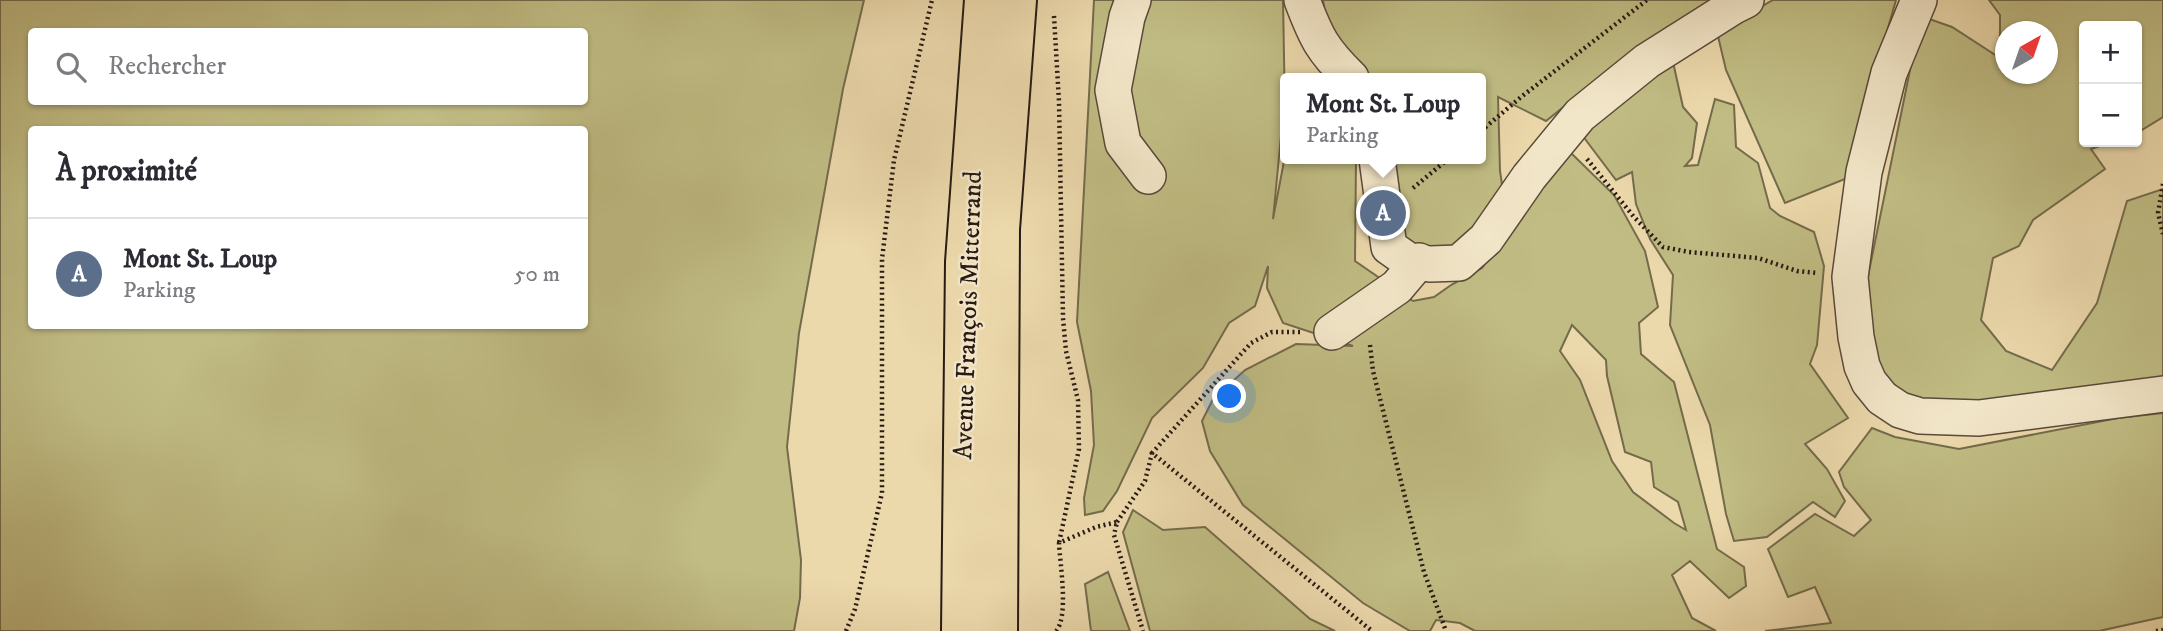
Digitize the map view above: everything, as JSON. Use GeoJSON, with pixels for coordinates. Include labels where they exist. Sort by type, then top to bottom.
{"type":"FeatureCollection","features":[{"type":"Feature","properties":{"kind":"main road","name":"Avenue François Mitterrand"},"geometry":{"type":"LineString","coordinates":[[961,631],[965,262],[984,0]]}},
{"type":"Feature","properties":{"kind":"main road","name":"Avenue François Mitterrand"},"geometry":{"type":"LineString","coordinates":[[998,631],[1000,229],[1017,0]]}},
{"type":"Feature","properties":{"kind":"lane"},"geometry":{"type":"LineString","coordinates":[[1133,0],[1113,90],[1123,143],[1148,176]]}},
{"type":"Feature","properties":{"kind":"lane"},"geometry":{"type":"LineString","coordinates":[[1303,0],[1315,36],[1331,59],[1346,73]]}},
{"type":"Feature","properties":{"kind":"lane"},"geometry":{"type":"LineString","coordinates":[[1378,164],[1389,247],[1409,261],[1430,264],[1459,263],[1486,239],[1529,177],[1580,115],[1647,61],[1746,0]]}},
{"type":"Feature","properties":{"kind":"lane"},"geometry":{"type":"LineString","coordinates":[[1919,0],[1889,73],[1867,160],[1850,277],[1856,337],[1862,366],[1869,382],[1882,398],[1900,410],[1920,416],[1979,418],[2163,394]]}},
{"type":"Feature","properties":{"kind":"lane"},"geometry":{"type":"LineString","coordinates":[[1332,332],[1397,287],[1419,261]]}},
{"type":"Feature","properties":{"kind":"path"},"geometry":{"type":"LineString","coordinates":[[846,631],[855,609],[883,493],[882,259],[894,160],[932,0]]}},
{"type":"Feature","properties":{"kind":"path"},"geometry":{"type":"LineString","coordinates":[[1486,127],[1647,0]]}},
{"type":"Feature","properties":{"kind":"path"},"geometry":{"type":"LineString","coordinates":[[1054,13],[1059,102],[1063,318],[1066,351],[1078,400],[1079,449],[1059,543],[1064,612],[1061,626],[1056,631]]}},
{"type":"Feature","properties":{"kind":"path"},"geometry":{"type":"LineString","coordinates":[[1564,135],[1663,247],[1699,254],[1758,258],[1797,271],[1850,277]]}},
{"type":"Feature","properties":{"kind":"path"},"geometry":{"type":"LineString","coordinates":[[2163,184],[2158,213],[2163,234]]}},
{"type":"Feature","properties":{"kind":"path"},"geometry":{"type":"LineString","coordinates":[[1365,309],[1373,371],[1383,411],[1424,572],[1446,631]]}},
{"type":"Feature","properties":{"kind":"path"},"geometry":{"type":"LineString","coordinates":[[1143,631],[1114,535],[1117,522],[1145,481],[1152,453],[1251,343],[1272,332],[1332,332]]}},
{"type":"Feature","properties":{"kind":"path"},"geometry":{"type":"LineString","coordinates":[[1152,453],[1371,631]]}},
{"type":"Feature","properties":{"kind":"path"},"geometry":{"type":"LineString","coordinates":[[1059,543],[1096,527],[1117,522]]}},
{"type":"Feature","properties":{"kind":"path"},"geometry":{"type":"LineString","coordinates":[[2156,631],[2163,630]]}},
{"type":"Feature","properties":{"kind":"shaded area"},"geometry":{"type":"Polygon","coordinates":[[[0,0],[864,0],[843,89],[799,333],[787,447],[801,560],[800,598],[794,631],[0,631],[0,0]]]}},
{"type":"Feature","properties":{"kind":"shaded area"},"geometry":{"type":"Polygon","coordinates":[[[1094,0],[1283,0],[1284,73],[1280,73],[1280,146],[1273,219],[1283,164],[1356,164],[1355,261],[1413,301],[1434,297],[1482,268],[1569,151],[1614,195],[1645,251],[1658,307],[1639,323],[1641,354],[1674,382],[1717,549],[1744,567],[1746,586],[1729,598],[1690,561],[1672,575],[1692,618],[1716,631],[1475,631],[1460,623],[1436,620],[1430,631],[1410,631],[1363,603],[1243,505],[1210,451],[1202,421],[1213,399],[1245,370],[1296,344],[1353,346],[1283,323],[1267,288],[1268,266],[1255,306],[1229,323],[1203,368],[1152,418],[1117,491],[1103,511],[1085,515],[1084,498],[1094,445],[1091,391],[1077,322],[1094,0]],[[1572,325],[1560,351],[1580,380],[1612,461],[1633,492],[1686,530],[1678,502],[1654,487],[1651,462],[1625,452],[1607,376],[1606,360],[1572,325]]]}},
{"type":"Feature","properties":{"kind":"shaded area"},"geometry":{"type":"Polygon","coordinates":[[[1323,0],[1731,0],[1608,71],[1546,121],[1498,97],[1500,171],[1504,198],[1460,244],[1433,251],[1403,244],[1391,164],[1486,164],[1486,73],[1360,73],[1329,34],[1323,0]]]}},
{"type":"Feature","properties":{"kind":"shaded area"},"geometry":{"type":"Polygon","coordinates":[[[1773,0],[1896,0],[1845,179],[1785,203],[1726,70],[1717,32],[1773,0]]]}},
{"type":"Feature","properties":{"kind":"shaded area"},"geometry":{"type":"Polygon","coordinates":[[[1989,0],[2163,0],[2163,117],[2142,130],[2142,21],[2079,21],[2079,147],[2097,147],[2091,149],[2105,169],[2033,220],[2019,246],[1993,258],[1981,320],[2006,351],[2052,370],[2097,303],[2127,201],[2163,189],[2163,381],[1918,411],[1889,384],[1876,360],[1865,291],[1921,16],[1952,27],[1995,55],[1995,84],[2058,84],[2058,21],[2000,21],[2000,15],[1989,0]]]}},
{"type":"Feature","properties":{"kind":"shaded area"},"geometry":{"type":"Polygon","coordinates":[[[1673,62],[1683,107],[1697,123],[1692,158],[1685,166],[1698,165],[1715,99],[1734,105],[1736,147],[1758,163],[1770,208],[1780,216],[1814,232],[1824,266],[1817,345],[1810,364],[1848,418],[1805,444],[1827,469],[1845,501],[1835,517],[1813,502],[1767,537],[1734,541],[1726,514],[1710,425],[1670,325],[1673,275],[1650,239],[1636,204],[1632,172],[1616,180],[1582,135],[1673,62]]]}},
{"type":"Feature","properties":{"kind":"shaded area"},"geometry":{"type":"Polygon","coordinates":[[[2163,413],[2163,617],[2099,631],[1765,631],[1831,623],[1815,587],[1788,597],[1768,549],[1815,514],[1854,536],[1871,520],[1844,487],[1839,472],[1872,428],[1895,437],[1959,449],[2118,418],[2163,413]]]}},
{"type":"Feature","properties":{"kind":"shaded area"},"geometry":{"type":"Polygon","coordinates":[[[1133,510],[1163,530],[1205,527],[1310,619],[1335,631],[1150,631],[1123,532],[1133,510]]]}},
{"type":"Feature","properties":{"kind":"shaded area"},"geometry":{"type":"Polygon","coordinates":[[[1108,572],[1130,631],[1091,631],[1085,584],[1108,572]]]}},
{"type":"Feature","properties":{"kind":"place","name":"Mont St. Loup"},"geometry":{"type":"Point","coordinates":[1383,213]}}]}
